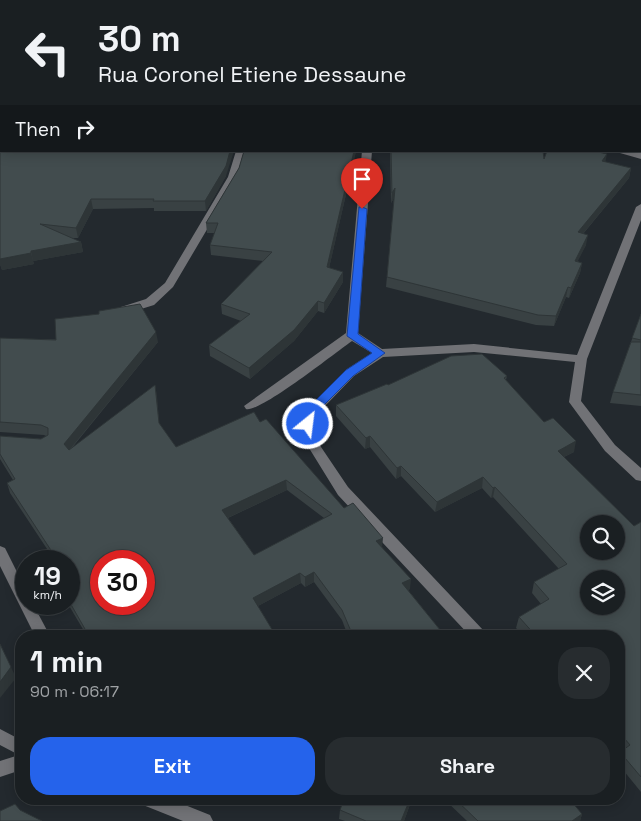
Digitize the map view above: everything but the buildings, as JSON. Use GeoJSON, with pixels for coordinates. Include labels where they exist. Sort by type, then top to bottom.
{"type":"FeatureCollection","features":[{"type":"Feature","properties":{"kind":"street"},"geometry":{"type":"LineString","coordinates":[[117,313],[150,302],[169,284],[233,177],[241,152]]}},
{"type":"Feature","properties":{"kind":"street"},"geometry":{"type":"LineString","coordinates":[[250,406],[278,389],[352,336],[367,152]]}},
{"type":"Feature","properties":{"kind":"street"},"geometry":{"type":"LineString","coordinates":[[627,152],[641,156]]}},
{"type":"Feature","properties":{"kind":"street"},"geometry":{"type":"LineString","coordinates":[[641,207],[581,359],[575,402],[610,448],[641,476]]}},
{"type":"Feature","properties":{"kind":"street"},"geometry":{"type":"LineString","coordinates":[[352,336],[380,353]]}},
{"type":"Feature","properties":{"kind":"street"},"geometry":{"type":"LineString","coordinates":[[473,630],[343,491],[315,448],[308,424],[320,403],[350,373],[380,353],[474,348],[581,359]]}},
{"type":"Feature","properties":{"kind":"street"},"geometry":{"type":"LineString","coordinates":[[0,552],[15,582]]}},
{"type":"Feature","properties":{"kind":"street"},"geometry":{"type":"LineString","coordinates":[[32,615],[40,630]]}},
{"type":"Feature","properties":{"kind":"street"},"geometry":{"type":"LineString","coordinates":[[0,738],[15,745]]}},
{"type":"Feature","properties":{"kind":"street"},"geometry":{"type":"LineString","coordinates":[[0,769],[15,764]]}},
{"type":"Feature","properties":{"kind":"street"},"geometry":{"type":"LineString","coordinates":[[164,805],[204,821]]}},
{"type":"Feature","properties":{"kind":"route"},"geometry":{"type":"LineString","coordinates":[[308,424],[320,403],[350,373],[380,353],[352,336],[362,209]]}}]}
